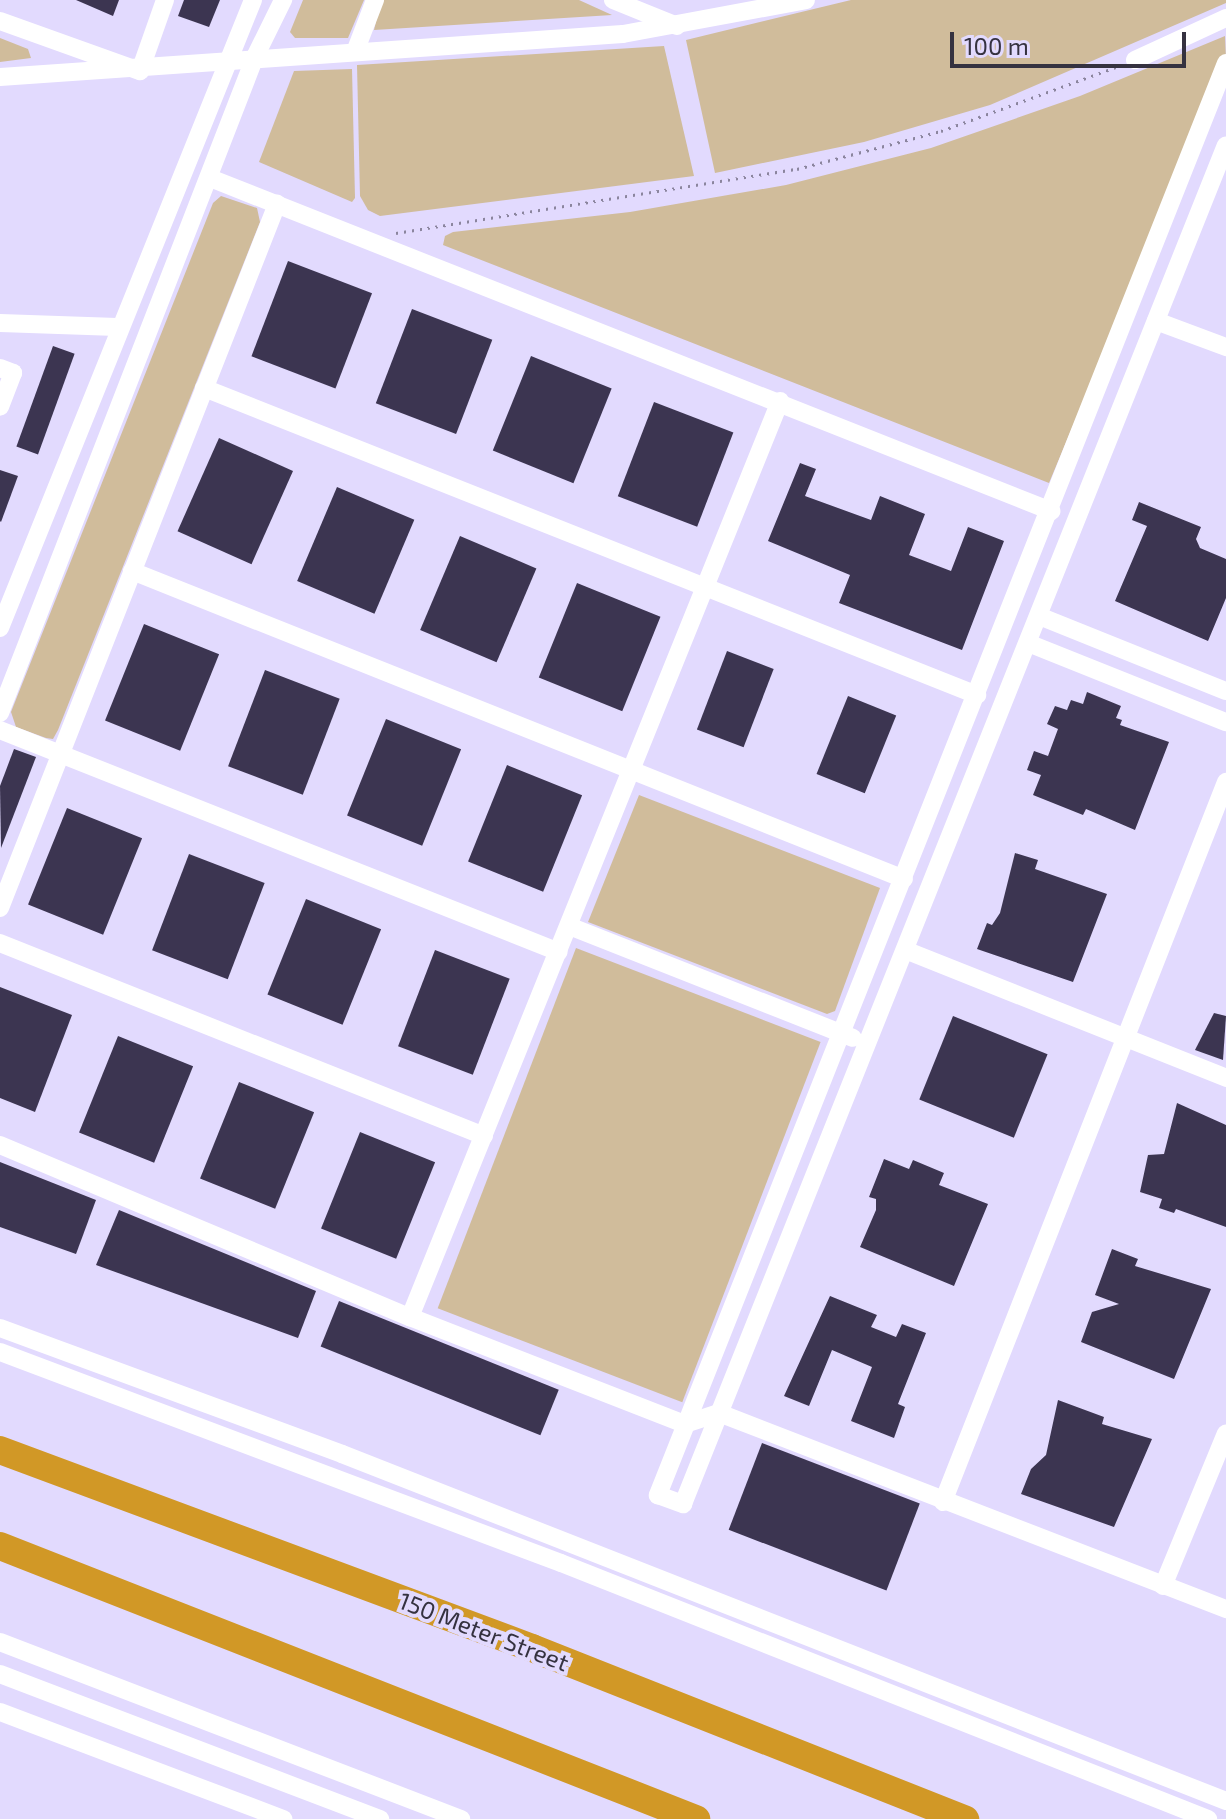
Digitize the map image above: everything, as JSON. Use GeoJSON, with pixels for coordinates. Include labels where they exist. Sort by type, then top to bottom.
{"type":"FeatureCollection","features":[{"type":"Feature","properties":{"kind":"highway","name":"150 Meter Street"},"geometry":{"type":"LineString","coordinates":[[0,1450],[532,1648],[965,1819]]}},
{"type":"Feature","properties":{"kind":"highway"},"geometry":{"type":"LineString","coordinates":[[0,1546],[696,1819]]}},
{"type":"Feature","properties":{"kind":"street"},"geometry":{"type":"LineString","coordinates":[[140,71],[165,0]]}},
{"type":"Feature","properties":{"kind":"street"},"geometry":{"type":"LineString","coordinates":[[1,620],[224,60],[253,0]]}},
{"type":"Feature","properties":{"kind":"street"},"geometry":{"type":"LineString","coordinates":[[0,713],[255,57],[283,0]]}},
{"type":"Feature","properties":{"kind":"street"},"geometry":{"type":"LineString","coordinates":[[355,52],[375,0]]}},
{"type":"Feature","properties":{"kind":"street"},"geometry":{"type":"LineString","coordinates":[[613,0],[677,26]]}},
{"type":"Feature","properties":{"kind":"street"},"geometry":{"type":"LineString","coordinates":[[0,77],[140,71],[255,57],[623,34],[806,0]]}},
{"type":"Feature","properties":{"kind":"street"},"geometry":{"type":"LineString","coordinates":[[1135,60],[1226,18]]}},
{"type":"Feature","properties":{"kind":"street"},"geometry":{"type":"LineString","coordinates":[[0,21],[140,71]]}},
{"type":"Feature","properties":{"kind":"street"},"geometry":{"type":"LineString","coordinates":[[1226,63],[1075,454],[658,1495],[683,1504],[1226,145]]}},
{"type":"Feature","properties":{"kind":"street"},"geometry":{"type":"LineString","coordinates":[[210,178],[780,401],[1051,511]]}},
{"type":"Feature","properties":{"kind":"street"},"geometry":{"type":"LineString","coordinates":[[0,908],[277,204]]}},
{"type":"Feature","properties":{"kind":"street"},"geometry":{"type":"LineString","coordinates":[[160,222],[187,232]]}},
{"type":"Feature","properties":{"kind":"street"},"geometry":{"type":"LineString","coordinates":[[1156,321],[1226,347]]}},
{"type":"Feature","properties":{"kind":"street"},"geometry":{"type":"LineString","coordinates":[[0,323],[117,327]]}},
{"type":"Feature","properties":{"kind":"street"},"geometry":{"type":"LineString","coordinates":[[0,368],[13,373],[0,407]]}},
{"type":"Feature","properties":{"kind":"street"},"geometry":{"type":"LineString","coordinates":[[204,388],[977,695]]}},
{"type":"Feature","properties":{"kind":"street"},"geometry":{"type":"LineString","coordinates":[[410,1317],[559,952],[702,586],[780,401]]}},
{"type":"Feature","properties":{"kind":"street"},"geometry":{"type":"LineString","coordinates":[[1075,454],[1100,464]]}},
{"type":"Feature","properties":{"kind":"street"},"geometry":{"type":"LineString","coordinates":[[132,571],[904,879]]}},
{"type":"Feature","properties":{"kind":"street"},"geometry":{"type":"LineString","coordinates":[[1039,616],[1226,691]]}},
{"type":"Feature","properties":{"kind":"street"},"geometry":{"type":"LineString","coordinates":[[1028,643],[1226,722]]}},
{"type":"Feature","properties":{"kind":"street"},"geometry":{"type":"LineString","coordinates":[[0,730],[559,952]]}},
{"type":"Feature","properties":{"kind":"street"},"geometry":{"type":"LineString","coordinates":[[943,1502],[1226,782]]}},
{"type":"Feature","properties":{"kind":"street"},"geometry":{"type":"LineString","coordinates":[[569,926],[868,1043]]}},
{"type":"Feature","properties":{"kind":"street"},"geometry":{"type":"LineString","coordinates":[[0,943],[484,1136]]}},
{"type":"Feature","properties":{"kind":"street"},"geometry":{"type":"LineString","coordinates":[[905,950],[1226,1078]]}},
{"type":"Feature","properties":{"kind":"street"},"geometry":{"type":"LineString","coordinates":[[0,1145],[410,1317],[685,1424],[719,1413],[1226,1609]]}},
{"type":"Feature","properties":{"kind":"street"},"geometry":{"type":"LineString","coordinates":[[0,1328],[430,1488],[1226,1801]]}},
{"type":"Feature","properties":{"kind":"street"},"geometry":{"type":"LineString","coordinates":[[0,1352],[576,1568],[1208,1819]]}},
{"type":"Feature","properties":{"kind":"street"},"geometry":{"type":"LineString","coordinates":[[1163,1586],[1226,1433]]}},
{"type":"Feature","properties":{"kind":"street"},"geometry":{"type":"LineString","coordinates":[[0,1642],[461,1819]]}},
{"type":"Feature","properties":{"kind":"street"},"geometry":{"type":"LineString","coordinates":[[0,1674],[380,1819]]}},
{"type":"Feature","properties":{"kind":"street"},"geometry":{"type":"LineString","coordinates":[[0,1712],[283,1819]]}},
{"type":"Feature","properties":{"kind":"path"},"geometry":{"type":"LineString","coordinates":[[369,239],[797,169],[941,131],[1135,60]]}},
{"type":"Feature","properties":{"kind":"shaded area"},"geometry":{"type":"Polygon","coordinates":[[[303,0],[364,0],[348,38],[295,38],[290,32],[303,0]]]}},
{"type":"Feature","properties":{"kind":"shaded area"},"geometry":{"type":"Polygon","coordinates":[[[381,0],[579,0],[612,15],[374,30],[381,0]]]}},
{"type":"Feature","properties":{"kind":"shaded area"},"geometry":{"type":"Polygon","coordinates":[[[851,0],[1226,0],[1226,3],[990,105],[864,142],[715,173],[686,40],[851,0]]]}},
{"type":"Feature","properties":{"kind":"shaded area"},"geometry":{"type":"Polygon","coordinates":[[[1225,36],[1226,59],[1049,483],[443,245],[445,236],[453,232],[630,212],[786,185],[931,148],[1080,96],[1225,36]]]}},
{"type":"Feature","properties":{"kind":"shaded area"},"geometry":{"type":"Polygon","coordinates":[[[0,38],[28,49],[31,58],[0,62],[0,38]]]}},
{"type":"Feature","properties":{"kind":"shaded area"},"geometry":{"type":"Polygon","coordinates":[[[664,46],[694,176],[380,216],[368,210],[360,196],[357,65],[664,46]]]}},
{"type":"Feature","properties":{"kind":"shaded area"},"geometry":{"type":"Polygon","coordinates":[[[352,69],[355,198],[352,202],[259,162],[294,71],[352,69]]]}},
{"type":"Feature","properties":{"kind":"shaded area"},"geometry":{"type":"Polygon","coordinates":[[[221,196],[257,208],[260,222],[58,730],[53,739],[46,738],[16,727],[11,712],[213,203],[221,196]]]}},
{"type":"Feature","properties":{"kind":"shaded area"},"geometry":{"type":"Polygon","coordinates":[[[639,795],[880,888],[835,1011],[827,1014],[588,922],[639,795]]]}},
{"type":"Feature","properties":{"kind":"shaded area"},"geometry":{"type":"Polygon","coordinates":[[[576,948],[821,1042],[682,1402],[438,1308],[576,948]]]}},
{"type":"Feature","properties":{"kind":"building"},"geometry":{"type":"Polygon","coordinates":[[[76,0],[119,0],[113,16],[76,0]]]}},
{"type":"Feature","properties":{"kind":"building"},"geometry":{"type":"Polygon","coordinates":[[[184,0],[220,0],[209,27],[178,16],[184,0]]]}},
{"type":"Feature","properties":{"kind":"building"},"geometry":{"type":"Polygon","coordinates":[[[288,261],[372,293],[335,388],[251,356],[288,261]]]}},
{"type":"Feature","properties":{"kind":"building"},"geometry":{"type":"Polygon","coordinates":[[[412,309],[492,340],[456,434],[376,403],[412,309]]]}},
{"type":"Feature","properties":{"kind":"building"},"geometry":{"type":"Polygon","coordinates":[[[53,346],[75,354],[38,454],[16,447],[53,346]]]}},
{"type":"Feature","properties":{"kind":"building"},"geometry":{"type":"Polygon","coordinates":[[[531,356],[612,389],[573,483],[493,451],[531,356]]]}},
{"type":"Feature","properties":{"kind":"building"},"geometry":{"type":"Polygon","coordinates":[[[654,402],[733,432],[697,527],[618,496],[654,402]]]}},
{"type":"Feature","properties":{"kind":"building"},"geometry":{"type":"Polygon","coordinates":[[[219,438],[293,471],[252,564],[178,531],[219,438]]]}},
{"type":"Feature","properties":{"kind":"building"},"geometry":{"type":"Polygon","coordinates":[[[800,463],[816,469],[805,496],[871,520],[880,496],[925,514],[909,555],[951,571],[968,527],[1004,541],[962,650],[839,603],[850,575],[768,541],[800,463]]]}},
{"type":"Feature","properties":{"kind":"building"},"geometry":{"type":"Polygon","coordinates":[[[0,470],[18,476],[1,522],[0,521],[0,470]]]}},
{"type":"Feature","properties":{"kind":"building"},"geometry":{"type":"Polygon","coordinates":[[[337,487],[414,520],[374,614],[297,581],[337,487]]]}},
{"type":"Feature","properties":{"kind":"building"},"geometry":{"type":"Polygon","coordinates":[[[1139,502],[1201,527],[1196,539],[1200,548],[1226,559],[1226,598],[1208,641],[1115,601],[1147,526],[1132,520],[1139,502]]]}},
{"type":"Feature","properties":{"kind":"building"},"geometry":{"type":"Polygon","coordinates":[[[460,536],[536,568],[497,662],[420,630],[460,536]]]}},
{"type":"Feature","properties":{"kind":"building"},"geometry":{"type":"Polygon","coordinates":[[[577,583],[660,617],[622,711],[539,678],[577,583]]]}},
{"type":"Feature","properties":{"kind":"building"},"geometry":{"type":"Polygon","coordinates":[[[144,624],[219,654],[180,751],[105,720],[144,624]]]}},
{"type":"Feature","properties":{"kind":"building"},"geometry":{"type":"Polygon","coordinates":[[[727,651],[774,669],[744,747],[697,729],[727,651]]]}},
{"type":"Feature","properties":{"kind":"building"},"geometry":{"type":"Polygon","coordinates":[[[265,670],[340,699],[303,795],[228,766],[265,670]]]}},
{"type":"Feature","properties":{"kind":"building"},"geometry":{"type":"Polygon","coordinates":[[[1087,692],[1121,706],[1116,718],[1122,720],[1120,725],[1169,742],[1135,830],[1086,809],[1083,815],[1033,795],[1041,775],[1027,770],[1034,751],[1048,756],[1058,729],[1047,724],[1055,706],[1067,710],[1071,700],[1083,704],[1087,692]]]}},
{"type":"Feature","properties":{"kind":"building"},"geometry":{"type":"Polygon","coordinates":[[[848,696],[896,715],[865,793],[817,774],[848,696]]]}},
{"type":"Feature","properties":{"kind":"building"},"geometry":{"type":"Polygon","coordinates":[[[386,719],[461,749],[422,846],[347,815],[386,719]]]}},
{"type":"Feature","properties":{"kind":"building"},"geometry":{"type":"Polygon","coordinates":[[[14,749],[36,757],[1,848],[0,786],[14,749]]]}},
{"type":"Feature","properties":{"kind":"building"},"geometry":{"type":"Polygon","coordinates":[[[507,765],[582,795],[543,892],[468,861],[507,765]]]}},
{"type":"Feature","properties":{"kind":"building"},"geometry":{"type":"Polygon","coordinates":[[[67,808],[142,838],[103,935],[28,904],[67,808]]]}},
{"type":"Feature","properties":{"kind":"building"},"geometry":{"type":"Polygon","coordinates":[[[1015,853],[1038,860],[1035,869],[1107,894],[1073,982],[977,949],[987,923],[992,925],[1000,913],[1015,853]]]}},
{"type":"Feature","properties":{"kind":"building"},"geometry":{"type":"Polygon","coordinates":[[[189,854],[265,883],[228,979],[152,950],[189,854]]]}},
{"type":"Feature","properties":{"kind":"building"},"geometry":{"type":"Polygon","coordinates":[[[306,899],[381,929],[343,1025],[267,994],[306,899]]]}},
{"type":"Feature","properties":{"kind":"building"},"geometry":{"type":"Polygon","coordinates":[[[435,950],[510,979],[473,1075],[398,1046],[435,950]]]}},
{"type":"Feature","properties":{"kind":"building"},"geometry":{"type":"Polygon","coordinates":[[[0,987],[72,1015],[35,1112],[0,1098],[0,987]]]}},
{"type":"Feature","properties":{"kind":"building"},"geometry":{"type":"Polygon","coordinates":[[[1214,1013],[1226,1016],[1223,1060],[1195,1050],[1214,1013]]]}},
{"type":"Feature","properties":{"kind":"building"},"geometry":{"type":"Polygon","coordinates":[[[953,1016],[1048,1054],[1014,1138],[919,1099],[953,1016]]]}},
{"type":"Feature","properties":{"kind":"building"},"geometry":{"type":"Polygon","coordinates":[[[118,1036],[193,1066],[154,1163],[79,1132],[118,1036]]]}},
{"type":"Feature","properties":{"kind":"building"},"geometry":{"type":"Polygon","coordinates":[[[239,1082],[314,1112],[275,1209],[200,1178],[239,1082]]]}},
{"type":"Feature","properties":{"kind":"building"},"geometry":{"type":"Polygon","coordinates":[[[1177,1103],[1226,1125],[1226,1227],[1176,1209],[1174,1213],[1159,1208],[1162,1199],[1140,1192],[1148,1155],[1164,1154],[1177,1103]]]}},
{"type":"Feature","properties":{"kind":"building"},"geometry":{"type":"Polygon","coordinates":[[[360,1132],[435,1162],[396,1259],[321,1228],[360,1132]]]}},
{"type":"Feature","properties":{"kind":"building"},"geometry":{"type":"Polygon","coordinates":[[[884,1159],[909,1169],[913,1160],[944,1173],[939,1185],[988,1204],[954,1286],[860,1247],[876,1210],[876,1199],[869,1197],[884,1159]]]}},
{"type":"Feature","properties":{"kind":"building"},"geometry":{"type":"Polygon","coordinates":[[[0,1162],[96,1200],[76,1254],[0,1227],[0,1162]]]}},
{"type":"Feature","properties":{"kind":"building"},"geometry":{"type":"Polygon","coordinates":[[[119,1210],[316,1291],[298,1338],[96,1265],[119,1210]]]}},
{"type":"Feature","properties":{"kind":"building"},"geometry":{"type":"Polygon","coordinates":[[[1112,1249],[1138,1259],[1135,1266],[1211,1289],[1174,1379],[1081,1342],[1092,1312],[1119,1304],[1095,1295],[1112,1249]]]}},
{"type":"Feature","properties":{"kind":"building"},"geometry":{"type":"Polygon","coordinates":[[[830,1296],[877,1315],[871,1327],[896,1337],[902,1324],[926,1333],[898,1404],[905,1407],[894,1438],[851,1421],[872,1367],[832,1350],[809,1406],[784,1396],[830,1296]]]}},
{"type":"Feature","properties":{"kind":"building"},"geometry":{"type":"Polygon","coordinates":[[[339,1301],[559,1390],[540,1435],[321,1346],[339,1301]]]}},
{"type":"Feature","properties":{"kind":"building"},"geometry":{"type":"Polygon","coordinates":[[[1058,1400],[1104,1417],[1102,1424],[1152,1439],[1114,1527],[1021,1494],[1031,1469],[1046,1455],[1058,1400]]]}},
{"type":"Feature","properties":{"kind":"building"},"geometry":{"type":"Polygon","coordinates":[[[762,1443],[920,1504],[886,1590],[729,1530],[762,1443]]]}}]}
